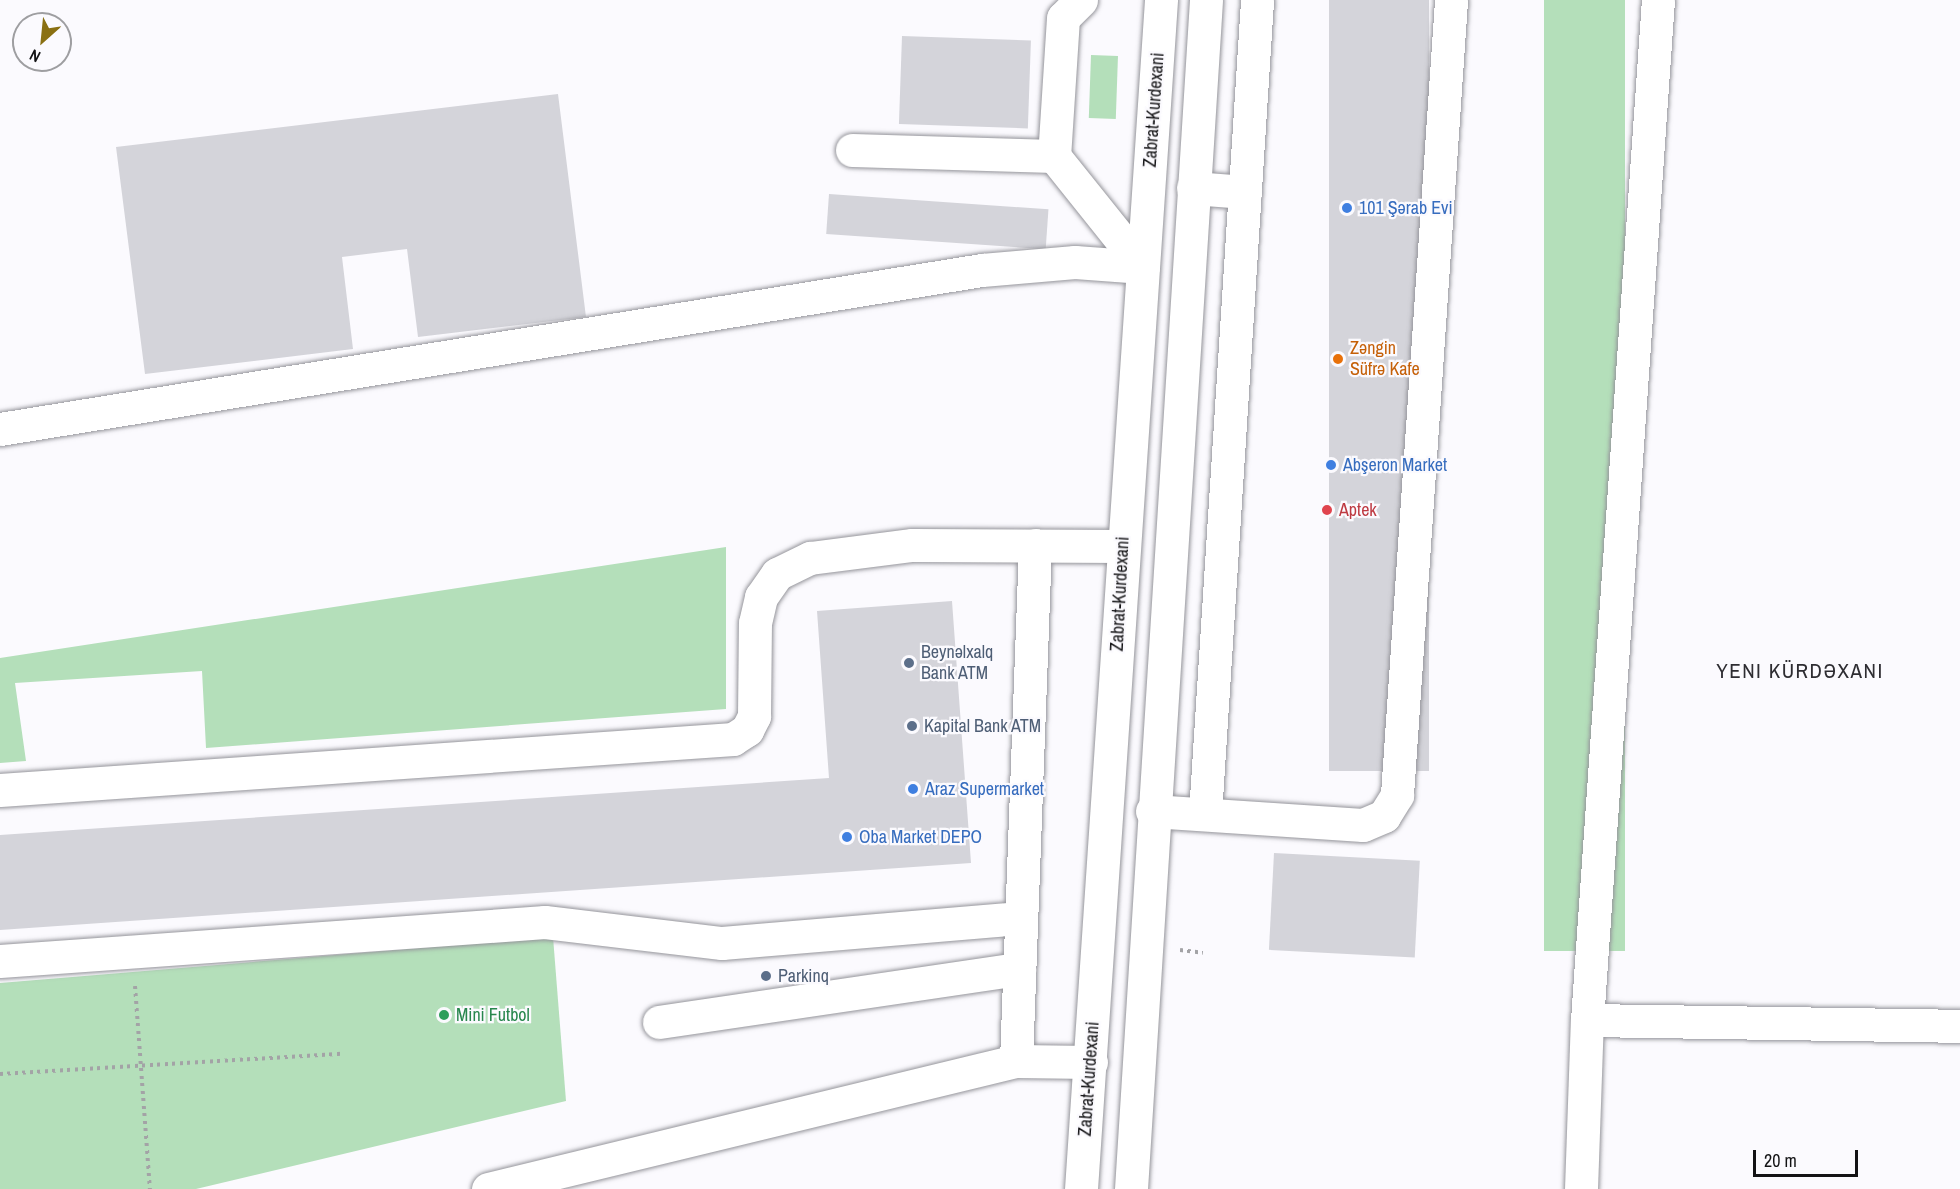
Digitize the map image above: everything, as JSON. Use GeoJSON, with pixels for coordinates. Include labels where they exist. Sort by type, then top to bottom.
{"type":"FeatureCollection","features":[{"type":"Feature","properties":{"kind":"main road"},"geometry":{"type":"LineString","coordinates":[[1081,0],[1063,18],[1054,156],[1143,267]]}},
{"type":"Feature","properties":{"kind":"main road","name":"Zabrat-Kurdexani"},"geometry":{"type":"LineString","coordinates":[[1081,1189],[1161,0]]}},
{"type":"Feature","properties":{"kind":"main road"},"geometry":{"type":"LineString","coordinates":[[1131,1189],[1135,1066],[1206,0]]}},
{"type":"Feature","properties":{"kind":"main road"},"geometry":{"type":"LineString","coordinates":[[1205,814],[1257,0]]}},
{"type":"Feature","properties":{"kind":"main road"},"geometry":{"type":"LineString","coordinates":[[1152,811],[1363,825],[1383,816],[1397,795],[1451,0]]}},
{"type":"Feature","properties":{"kind":"main road"},"geometry":{"type":"LineString","coordinates":[[1581,1189],[1587,1020],[1658,0]]}},
{"type":"Feature","properties":{"kind":"main road"},"geometry":{"type":"LineString","coordinates":[[852,150],[1054,156]]}},
{"type":"Feature","properties":{"kind":"main road"},"geometry":{"type":"LineString","coordinates":[[1192,188],[1245,192]]}},
{"type":"Feature","properties":{"kind":"main road"},"geometry":{"type":"LineString","coordinates":[[0,429],[982,270],[1075,262],[1143,267]]}},
{"type":"Feature","properties":{"kind":"main road"},"geometry":{"type":"LineString","coordinates":[[0,790],[733,739],[747,730],[754,716],[755,623],[761,597],[777,574],[810,558],[912,545],[1123,546]]}},
{"type":"Feature","properties":{"kind":"main road"},"geometry":{"type":"LineString","coordinates":[[1016,1061],[1035,545]]}},
{"type":"Feature","properties":{"kind":"main road"},"geometry":{"type":"LineString","coordinates":[[0,961],[545,922],[722,943],[1020,918]]}},
{"type":"Feature","properties":{"kind":"main road"},"geometry":{"type":"LineString","coordinates":[[659,1022],[1018,969]]}},
{"type":"Feature","properties":{"kind":"main road"},"geometry":{"type":"LineString","coordinates":[[1587,1020],[1960,1026]]}},
{"type":"Feature","properties":{"kind":"main road"},"geometry":{"type":"LineString","coordinates":[[488,1189],[1016,1061],[1091,1062],[1135,1066]]}},
{"type":"Feature","properties":{"kind":"path"},"geometry":{"type":"LineString","coordinates":[[134,972],[150,1189]]}},
{"type":"Feature","properties":{"kind":"path"},"geometry":{"type":"LineString","coordinates":[[0,1074],[341,1054]]}},
{"type":"Feature","properties":{"kind":"green space"},"geometry":{"type":"Polygon","coordinates":[[[1544,0],[1625,0],[1625,951],[1544,951],[1544,0]]]}},
{"type":"Feature","properties":{"kind":"green space"},"geometry":{"type":"Polygon","coordinates":[[[1091,55],[1118,56],[1116,119],[1089,118],[1091,55]]]}},
{"type":"Feature","properties":{"kind":"green space"},"geometry":{"type":"Polygon","coordinates":[[[726,547],[726,709],[206,748],[202,671],[15,683],[26,761],[0,763],[0,658],[726,547]]]}},
{"type":"Feature","properties":{"kind":"green space"},"geometry":{"type":"Polygon","coordinates":[[[553,937],[566,1101],[196,1189],[0,1189],[0,983],[553,937]]]}},
{"type":"Feature","properties":{"kind":"building"},"geometry":{"type":"Polygon","coordinates":[[[1329,0],[1429,0],[1429,771],[1329,771],[1329,0]]]}},
{"type":"Feature","properties":{"kind":"building"},"geometry":{"type":"Polygon","coordinates":[[[902,36],[1031,41],[1028,128],[899,124],[902,36]]]}},
{"type":"Feature","properties":{"kind":"building"},"geometry":{"type":"Polygon","coordinates":[[[558,94],[586,317],[418,337],[407,249],[342,257],[353,349],[145,374],[116,147],[558,94]]]}},
{"type":"Feature","properties":{"kind":"building"},"geometry":{"type":"Polygon","coordinates":[[[829,194],[1048,209],[1046,249],[826,234],[829,194]]]}},
{"type":"Feature","properties":{"kind":"building"},"geometry":{"type":"Polygon","coordinates":[[[952,601],[971,863],[0,930],[0,835],[829,778],[817,611],[952,601]]]}},
{"type":"Feature","properties":{"kind":"building"},"geometry":{"type":"Polygon","coordinates":[[[1274,853],[1420,861],[1415,958],[1269,950],[1274,853]]]}},
{"type":"Feature","properties":{"kind":"place","name":"101 Şərab Evi"},"geometry":{"type":"Point","coordinates":[1347,208]}},
{"type":"Feature","properties":{"kind":"place","name":"Zəngin Süfrə Kafe"},"geometry":{"type":"Point","coordinates":[1338,359]}},
{"type":"Feature","properties":{"kind":"place","name":"Abşeron Market"},"geometry":{"type":"Point","coordinates":[1331,465]}},
{"type":"Feature","properties":{"kind":"place","name":"Aptek"},"geometry":{"type":"Point","coordinates":[1327,510]}},
{"type":"Feature","properties":{"kind":"place","name":"Beynəlxalq Bank ATM"},"geometry":{"type":"Point","coordinates":[909,663]}},
{"type":"Feature","properties":{"kind":"place","name":"Kapital Bank ATM"},"geometry":{"type":"Point","coordinates":[912,726]}},
{"type":"Feature","properties":{"kind":"place","name":"Araz Supermarket"},"geometry":{"type":"Point","coordinates":[913,789]}},
{"type":"Feature","properties":{"kind":"place","name":"Oba Market DEPO"},"geometry":{"type":"Point","coordinates":[847,837]}},
{"type":"Feature","properties":{"kind":"place","name":"Parkinq"},"geometry":{"type":"Point","coordinates":[766,976]}},
{"type":"Feature","properties":{"kind":"place","name":"Mini Futbol"},"geometry":{"type":"Point","coordinates":[444,1015]}},
{"type":"Feature","properties":{"kind":"district","name":"YENI KÜRDƏXANI"},"geometry":{"type":"Point","coordinates":[1800,671]}}]}
